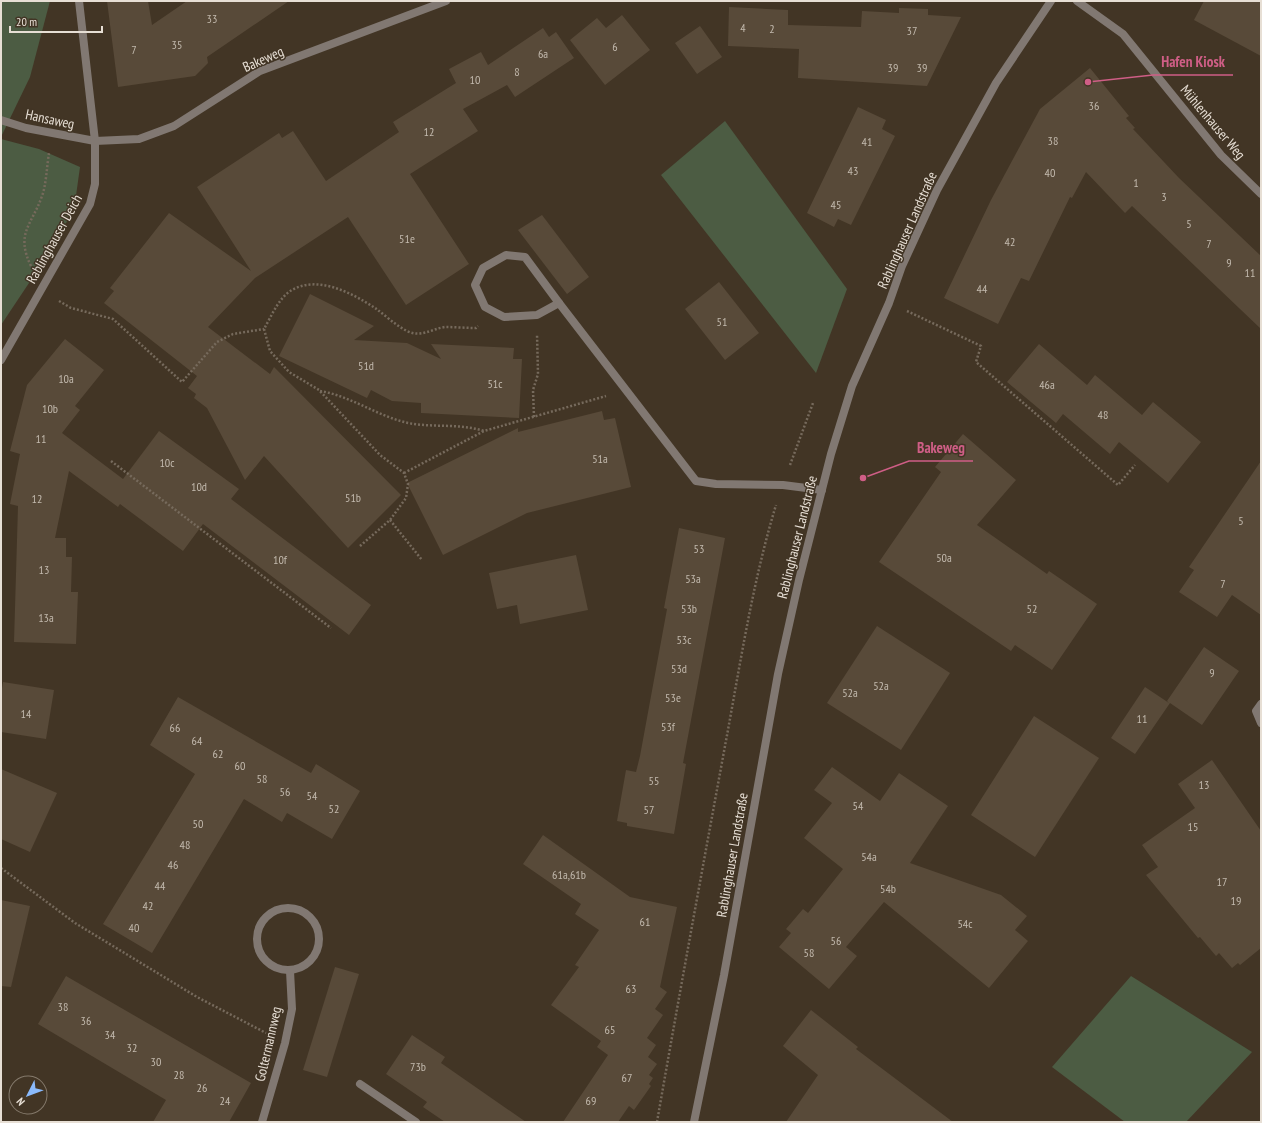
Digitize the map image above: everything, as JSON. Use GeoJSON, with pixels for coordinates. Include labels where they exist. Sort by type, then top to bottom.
{"type":"FeatureCollection","features":[{"type":"Feature","properties":{"kind":"street","name":"Rablinghauser Deich"},"geometry":{"type":"LineString","coordinates":[[1,360],[90,204],[95,184],[95,141],[79,1]]}},
{"type":"Feature","properties":{"kind":"street","name":"Bakeweg"},"geometry":{"type":"LineString","coordinates":[[95,141],[139,139],[174,126],[260,71],[446,1]]}},
{"type":"Feature","properties":{"kind":"street","name":"Rablinghauser Landstraße"},"geometry":{"type":"LineString","coordinates":[[694,1122],[724,975],[778,674],[799,580],[831,454],[852,386],[889,303],[902,266],[937,190],[996,83],[1051,1]]}},
{"type":"Feature","properties":{"kind":"street","name":"Mühlenhauser Weg"},"geometry":{"type":"LineString","coordinates":[[1077,1],[1123,34],[1221,155],[1261,194]]}},
{"type":"Feature","properties":{"kind":"street","name":"Hansaweg"},"geometry":{"type":"LineString","coordinates":[[1,120],[26,128],[95,141]]}},
{"type":"Feature","properties":{"kind":"street"},"geometry":{"type":"LineString","coordinates":[[559,303],[537,315],[504,317],[485,307],[476,285],[483,268],[506,254],[525,257],[696,481],[716,484],[783,485],[822,490]]}},
{"type":"Feature","properties":{"kind":"street"},"geometry":{"type":"LineString","coordinates":[[1261,704],[1256,711],[1261,723]]}},
{"type":"Feature","properties":{"kind":"street"},"geometry":{"type":"LineString","coordinates":[[281,908],[293,908],[304,912],[313,919],[318,930],[320,941],[317,952],[311,962],[301,969],[290,971],[278,969],[268,964],[261,954],[257,943],[258,932],[262,921],[270,913],[281,908]]}},
{"type":"Feature","properties":{"kind":"street","name":"Goltermannweg"},"geometry":{"type":"LineString","coordinates":[[262,1122],[285,1043],[292,1009],[290,971]]}},
{"type":"Feature","properties":{"kind":"street"},"geometry":{"type":"LineString","coordinates":[[360,1084],[416,1122]]}},
{"type":"Feature","properties":{"kind":"path"},"geometry":{"type":"LineString","coordinates":[[44,284],[31,265],[24,251],[24,237],[26,227],[43,195],[53,133]]}},
{"type":"Feature","properties":{"kind":"path"},"geometry":{"type":"LineString","coordinates":[[360,546],[390,520],[406,498],[408,484],[404,473],[380,455],[319,390],[289,372],[270,351],[264,329],[276,307],[291,290],[306,284],[321,284],[340,290],[373,307],[407,331],[421,334],[444,328],[476,328],[497,313]]}},
{"type":"Feature","properties":{"kind":"path"},"geometry":{"type":"LineString","coordinates":[[889,303],[981,346],[976,362],[1118,485],[1135,465]]}},
{"type":"Feature","properties":{"kind":"path"},"geometry":{"type":"LineString","coordinates":[[71,308],[114,319],[182,382],[217,342],[233,334],[264,329]]}},
{"type":"Feature","properties":{"kind":"path"},"geometry":{"type":"LineString","coordinates":[[534,417],[533,390],[538,374],[537,315]]}},
{"type":"Feature","properties":{"kind":"path"},"geometry":{"type":"LineString","coordinates":[[319,390],[336,393],[376,412],[409,423],[470,426],[484,431]]}},
{"type":"Feature","properties":{"kind":"path"},"geometry":{"type":"LineString","coordinates":[[404,473],[484,431],[626,391]]}},
{"type":"Feature","properties":{"kind":"path"},"geometry":{"type":"LineString","coordinates":[[657,1122],[693,914],[764,545],[783,485],[813,404]]}},
{"type":"Feature","properties":{"kind":"path"},"geometry":{"type":"LineString","coordinates":[[111,461],[332,628]]}},
{"type":"Feature","properties":{"kind":"path"},"geometry":{"type":"LineString","coordinates":[[390,520],[422,560]]}},
{"type":"Feature","properties":{"kind":"path"},"geometry":{"type":"LineString","coordinates":[[1,868],[75,923],[197,997],[285,1043]]}},
{"type":"Feature","properties":{"kind":"green space"},"geometry":{"type":"Polygon","coordinates":[[[1,1],[50,1],[30,77],[1,137],[1,1]]]}},
{"type":"Feature","properties":{"kind":"green space"},"geometry":{"type":"Polygon","coordinates":[[[725,121],[847,289],[816,373],[661,175],[725,121]]]}},
{"type":"Feature","properties":{"kind":"green space"},"geometry":{"type":"Polygon","coordinates":[[[1,139],[39,149],[80,167],[74,210],[35,274],[1,325],[1,139]]]}},
{"type":"Feature","properties":{"kind":"green space"},"geometry":{"type":"Polygon","coordinates":[[[1131,976],[1252,1052],[1186,1122],[1125,1122],[1052,1067],[1131,976]]]}},
{"type":"Feature","properties":{"kind":"building"},"geometry":{"type":"Polygon","coordinates":[[[107,1],[148,1],[152,25],[187,1],[289,1],[207,57],[208,63],[195,76],[118,87],[107,1]]]}},
{"type":"Feature","properties":{"kind":"building"},"geometry":{"type":"Polygon","coordinates":[[[1204,1],[1261,1],[1261,56],[1194,20],[1204,1]]]}},
{"type":"Feature","properties":{"kind":"building"},"geometry":{"type":"Polygon","coordinates":[[[729,7],[788,10],[788,25],[861,27],[862,11],[899,13],[899,8],[928,9],[928,15],[961,17],[927,86],[798,78],[799,49],[728,46],[729,7]]]}},
{"type":"Feature","properties":{"kind":"building"},"geometry":{"type":"Polygon","coordinates":[[[622,15],[650,50],[605,85],[570,40],[597,18],[606,28],[622,15]]]}},
{"type":"Feature","properties":{"kind":"building"},"geometry":{"type":"Polygon","coordinates":[[[700,26],[722,57],[697,74],[675,43],[700,26]]]}},
{"type":"Feature","properties":{"kind":"building"},"geometry":{"type":"Polygon","coordinates":[[[543,28],[549,37],[556,32],[574,58],[515,97],[507,85],[463,109],[478,131],[410,174],[469,264],[406,305],[348,217],[255,278],[208,327],[270,374],[274,367],[401,495],[348,548],[264,456],[245,480],[207,408],[194,398],[196,394],[188,388],[197,376],[104,303],[114,291],[110,288],[169,213],[251,271],[197,187],[279,133],[282,138],[293,131],[326,181],[399,132],[393,122],[456,83],[449,69],[481,52],[488,65],[543,28]]]}},
{"type":"Feature","properties":{"kind":"building"},"geometry":{"type":"Polygon","coordinates":[[[1090,68],[1129,116],[1126,118],[1135,128],[1133,129],[1179,178],[1261,256],[1261,329],[1132,206],[1125,213],[1086,172],[1072,198],[1070,197],[1029,281],[1021,278],[998,324],[944,298],[991,200],[1040,109],[1090,68]]]}},
{"type":"Feature","properties":{"kind":"building"},"geometry":{"type":"Polygon","coordinates":[[[858,107],[886,120],[882,129],[895,136],[851,225],[838,219],[834,227],[807,213],[858,107]]]}},
{"type":"Feature","properties":{"kind":"building"},"geometry":{"type":"Polygon","coordinates":[[[542,215],[589,277],[567,294],[518,230],[542,215]]]}},
{"type":"Feature","properties":{"kind":"building"},"geometry":{"type":"Polygon","coordinates":[[[719,282],[759,333],[725,360],[685,309],[719,282]]]}},
{"type":"Feature","properties":{"kind":"building"},"geometry":{"type":"Polygon","coordinates":[[[310,294],[374,326],[354,340],[407,343],[441,359],[431,344],[514,348],[513,359],[522,359],[519,418],[421,413],[421,403],[392,401],[371,390],[367,398],[279,356],[310,294]]]}},
{"type":"Feature","properties":{"kind":"building"},"geometry":{"type":"Polygon","coordinates":[[[65,339],[104,370],[75,406],[80,410],[62,433],[123,479],[159,431],[239,489],[231,499],[371,605],[349,635],[203,524],[183,551],[120,504],[118,507],[69,471],[55,538],[66,538],[66,557],[72,557],[71,592],[78,592],[76,644],[14,642],[18,506],[10,504],[20,454],[10,451],[27,385],[65,339]]]}},
{"type":"Feature","properties":{"kind":"building"},"geometry":{"type":"Polygon","coordinates":[[[1039,344],[1087,385],[1095,375],[1142,415],[1153,402],[1201,442],[1168,483],[1119,442],[1110,454],[1063,414],[1056,423],[1007,382],[1039,344]]]}},
{"type":"Feature","properties":{"kind":"building"},"geometry":{"type":"Polygon","coordinates":[[[602,411],[604,420],[615,418],[631,487],[527,513],[443,555],[407,483],[518,428],[518,432],[602,411]]]}},
{"type":"Feature","properties":{"kind":"building"},"geometry":{"type":"Polygon","coordinates":[[[963,434],[1016,480],[977,525],[1047,574],[1049,571],[1097,604],[1052,670],[1015,645],[1011,651],[879,562],[941,472],[935,467],[963,434]]]}},
{"type":"Feature","properties":{"kind":"building"},"geometry":{"type":"Polygon","coordinates":[[[1261,461],[1261,615],[1232,595],[1217,617],[1179,592],[1194,570],[1189,567],[1261,461]]]}},
{"type":"Feature","properties":{"kind":"building"},"geometry":{"type":"Polygon","coordinates":[[[679,528],[725,538],[683,763],[686,764],[674,834],[627,826],[627,823],[617,821],[626,770],[636,772],[640,756],[667,609],[664,608],[679,528]]]}},
{"type":"Feature","properties":{"kind":"building"},"geometry":{"type":"Polygon","coordinates":[[[576,555],[588,610],[520,624],[517,605],[497,609],[489,573],[576,555]]]}},
{"type":"Feature","properties":{"kind":"building"},"geometry":{"type":"Polygon","coordinates":[[[877,626],[950,673],[901,750],[827,703],[877,626]]]}},
{"type":"Feature","properties":{"kind":"building"},"geometry":{"type":"Polygon","coordinates":[[[1204,647],[1239,671],[1202,725],[1170,703],[1135,754],[1111,738],[1145,687],[1169,703],[1167,701],[1204,647]]]}},
{"type":"Feature","properties":{"kind":"building"},"geometry":{"type":"Polygon","coordinates":[[[3,682],[54,690],[46,739],[1,732],[1,695],[3,682]]]}},
{"type":"Feature","properties":{"kind":"building"},"geometry":{"type":"Polygon","coordinates":[[[178,697],[311,773],[316,764],[360,791],[332,839],[287,813],[282,822],[244,799],[152,953],[103,924],[195,774],[150,745],[178,697]]]}},
{"type":"Feature","properties":{"kind":"building"},"geometry":{"type":"Polygon","coordinates":[[[1034,716],[1099,758],[1035,857],[971,815],[1034,716]]]}},
{"type":"Feature","properties":{"kind":"building"},"geometry":{"type":"Polygon","coordinates":[[[1212,760],[1261,831],[1261,948],[1240,965],[1238,963],[1232,968],[1219,953],[1216,956],[1200,937],[1198,938],[1146,875],[1158,867],[1142,845],[1195,808],[1178,784],[1212,760]]]}},
{"type":"Feature","properties":{"kind":"building"},"geometry":{"type":"Polygon","coordinates":[[[832,767],[880,801],[899,773],[948,806],[910,863],[1001,895],[1027,916],[1015,930],[1028,941],[989,988],[884,902],[846,947],[857,956],[829,989],[779,947],[791,933],[786,929],[803,909],[808,913],[843,869],[804,838],[832,803],[814,790],[832,767]]]}},
{"type":"Feature","properties":{"kind":"building"},"geometry":{"type":"Polygon","coordinates":[[[1,769],[57,793],[30,852],[1,839],[1,769]]]}},
{"type":"Feature","properties":{"kind":"building"},"geometry":{"type":"Polygon","coordinates":[[[543,835],[630,897],[677,907],[660,987],[667,992],[655,1009],[663,1015],[647,1038],[656,1045],[648,1057],[657,1064],[649,1075],[653,1078],[649,1084],[651,1086],[634,1110],[629,1106],[618,1122],[563,1122],[608,1055],[597,1047],[601,1041],[551,1005],[579,967],[575,965],[599,930],[575,914],[581,904],[523,864],[543,835]]]}},
{"type":"Feature","properties":{"kind":"building"},"geometry":{"type":"Polygon","coordinates":[[[1,900],[30,906],[11,987],[1,986],[1,900]]]}},
{"type":"Feature","properties":{"kind":"building"},"geometry":{"type":"Polygon","coordinates":[[[335,967],[359,974],[327,1077],[303,1070],[335,967]]]}},
{"type":"Feature","properties":{"kind":"building"},"geometry":{"type":"Polygon","coordinates":[[[66,976],[251,1083],[229,1122],[153,1122],[166,1100],[38,1024],[66,976]]]}},
{"type":"Feature","properties":{"kind":"building"},"geometry":{"type":"Polygon","coordinates":[[[811,1010],[858,1047],[856,1049],[953,1122],[786,1122],[818,1075],[783,1046],[811,1010]]]}},
{"type":"Feature","properties":{"kind":"building"},"geometry":{"type":"Polygon","coordinates":[[[412,1035],[445,1057],[441,1063],[526,1122],[445,1122],[423,1107],[427,1102],[386,1074],[412,1035]]]}},
{"type":"Feature","properties":{"kind":"place","name":"Hafen Kiosk"},"geometry":{"type":"Point","coordinates":[1088,82]}},
{"type":"Feature","properties":{"kind":"place","name":"Bakeweg"},"geometry":{"type":"Point","coordinates":[863,478]}}]}
